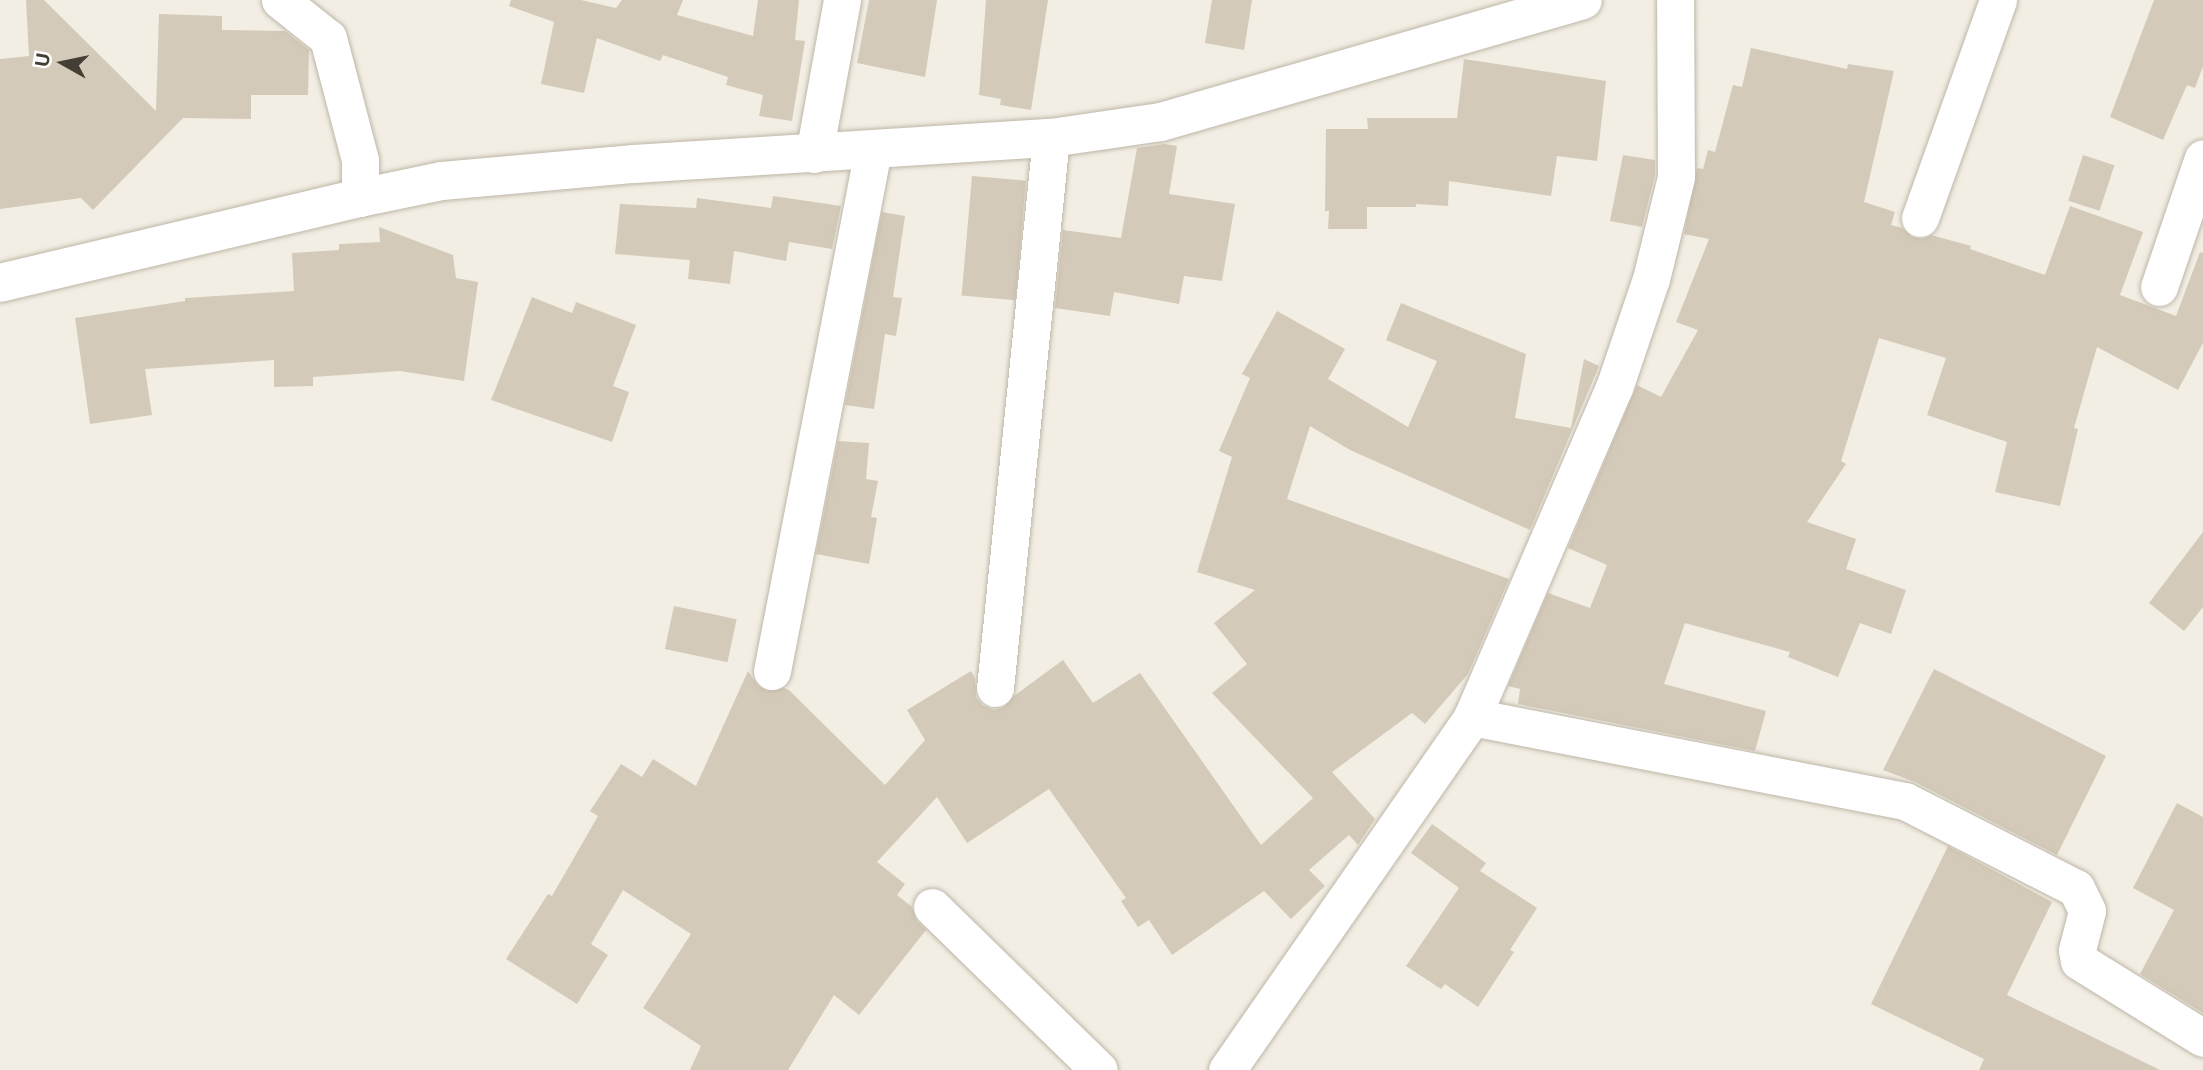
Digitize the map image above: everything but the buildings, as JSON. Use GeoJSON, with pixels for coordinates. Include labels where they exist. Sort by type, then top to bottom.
{"type":"FeatureCollection","features":[{"type":"Feature","properties":{"kind":"street"},"geometry":{"type":"LineString","coordinates":[[279,0],[328,38]]}},
{"type":"Feature","properties":{"kind":"street"},"geometry":{"type":"LineString","coordinates":[[317,0],[360,160],[360,198]]}},
{"type":"Feature","properties":{"kind":"street"},"geometry":{"type":"LineString","coordinates":[[814,154],[842,0]]}},
{"type":"Feature","properties":{"kind":"street"},"geometry":{"type":"LineString","coordinates":[[0,283],[442,181],[634,164],[1051,138],[1161,121],[1583,0]]}},
{"type":"Feature","properties":{"kind":"street"},"geometry":{"type":"LineString","coordinates":[[1227,1070],[1472,717],[1614,388],[1651,279],[1676,177],[1675,0]]}},
{"type":"Feature","properties":{"kind":"street"},"geometry":{"type":"LineString","coordinates":[[1920,218],[1998,0]]}},
{"type":"Feature","properties":{"kind":"street"},"geometry":{"type":"LineString","coordinates":[[995,688],[1051,138]]}},
{"type":"Feature","properties":{"kind":"street"},"geometry":{"type":"LineString","coordinates":[[772,671],[873,150]]}},
{"type":"Feature","properties":{"kind":"street"},"geometry":{"type":"LineString","coordinates":[[2159,287],[2203,158]]}},
{"type":"Feature","properties":{"kind":"street"},"geometry":{"type":"LineString","coordinates":[[1472,717],[1905,802],[2076,888],[2087,911],[2077,950],[2079,961],[2203,1038]]}},
{"type":"Feature","properties":{"kind":"street"},"geometry":{"type":"LineString","coordinates":[[932,907],[1099,1070]]}}]}
